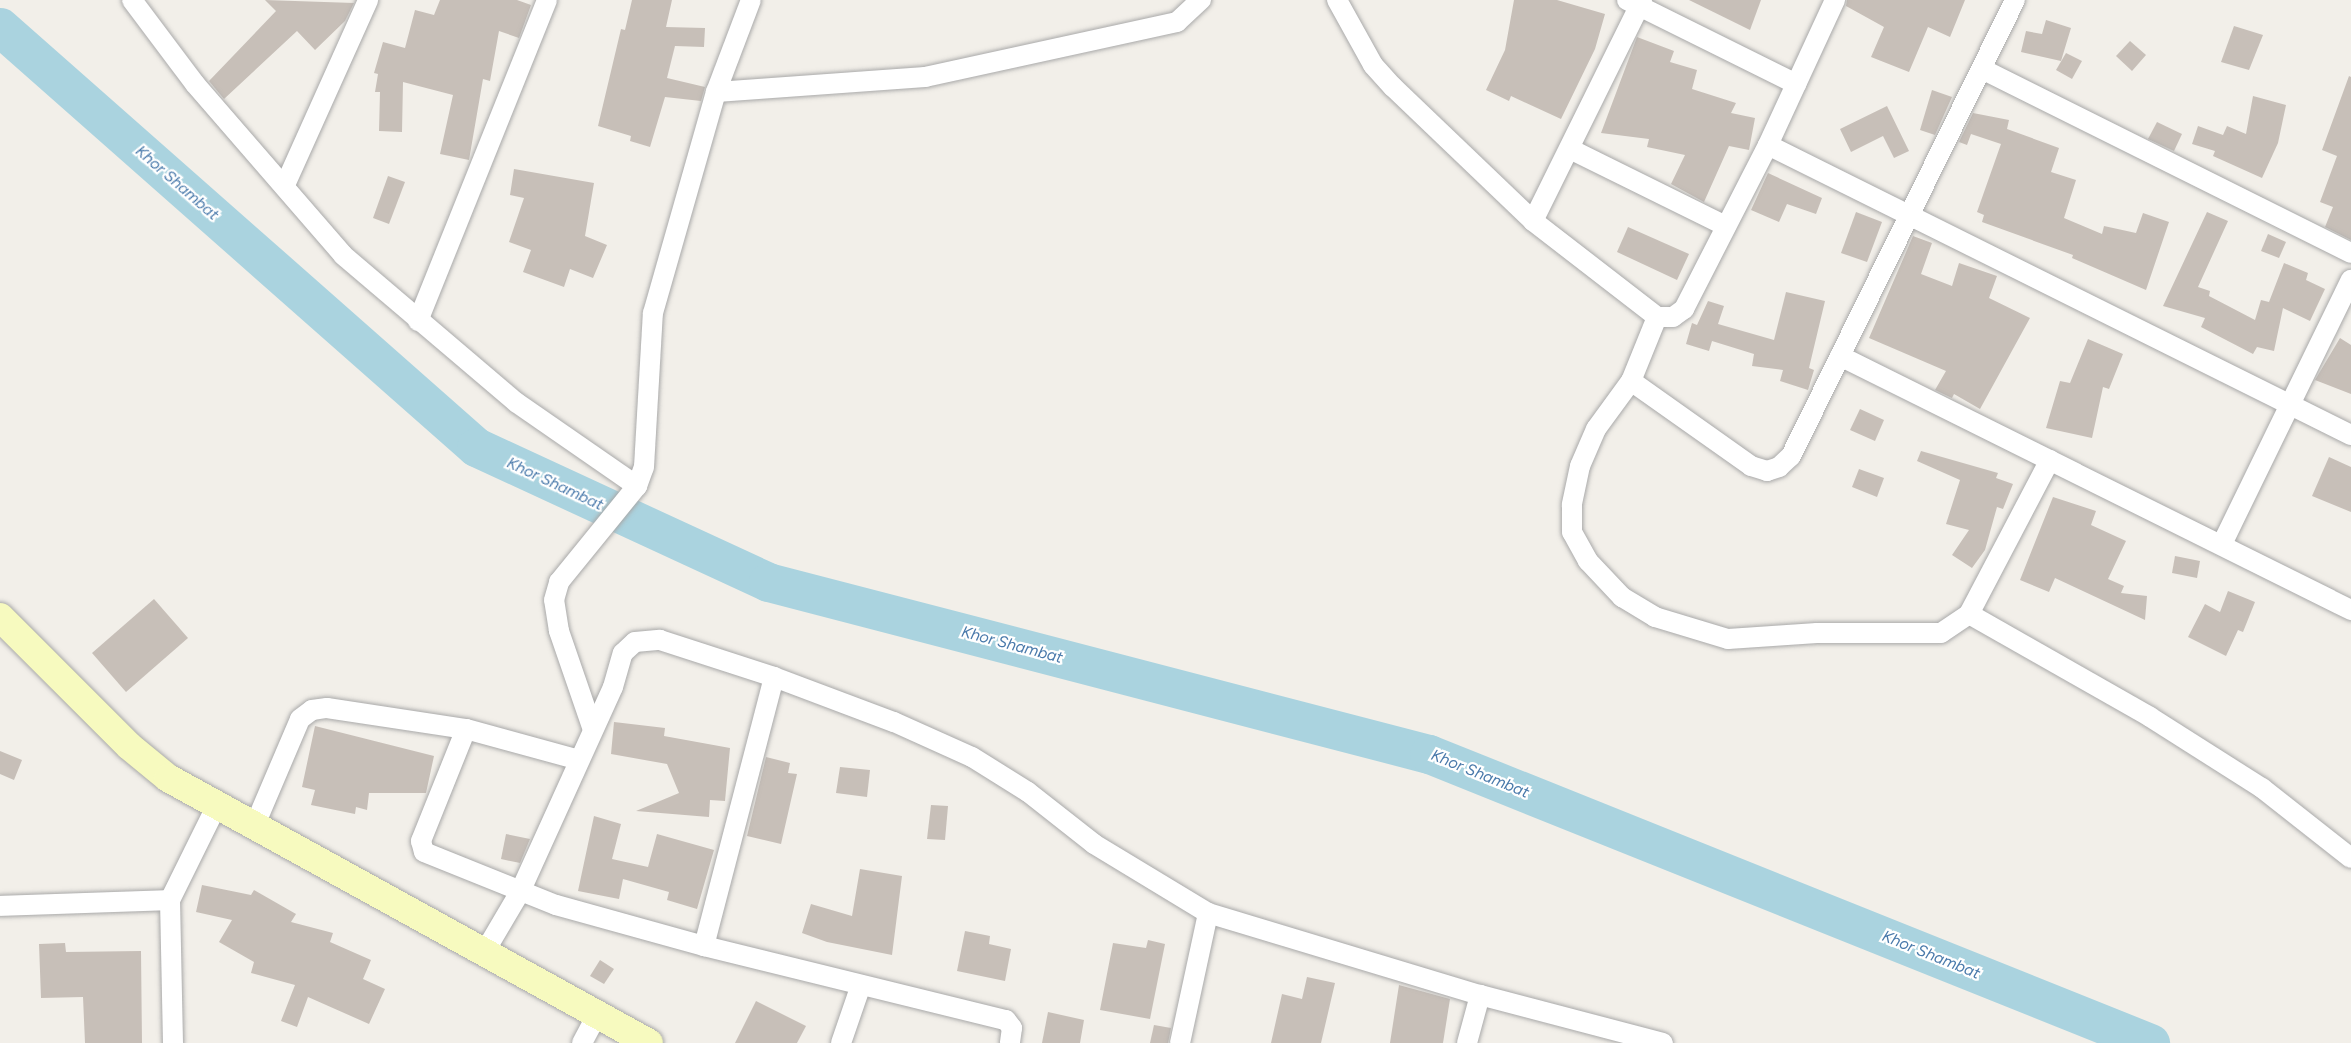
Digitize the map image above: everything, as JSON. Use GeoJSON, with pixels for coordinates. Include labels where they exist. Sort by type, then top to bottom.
{"type":"FeatureCollection","features":[{"type":"Feature","properties":{"kind":"street"},"geometry":{"type":"LineString","coordinates":[[285,185],[368,0]]}},
{"type":"Feature","properties":{"kind":"street"},"geometry":{"type":"LineString","coordinates":[[418,321],[547,0]]}},
{"type":"Feature","properties":{"kind":"street"},"geometry":{"type":"LineString","coordinates":[[592,727],[559,631],[554,600],[559,582],[637,486],[646,447],[653,313],[716,92],[751,0]]}},
{"type":"Feature","properties":{"kind":"street"},"geometry":{"type":"LineString","coordinates":[[716,92],[925,77],[1177,22],[1201,0]]}},
{"type":"Feature","properties":{"kind":"street"},"geometry":{"type":"LineString","coordinates":[[1337,0],[1373,65],[1533,221],[1658,317],[1673,317],[1684,309],[1768,145],[1835,0]]}},
{"type":"Feature","properties":{"kind":"street"},"geometry":{"type":"LineString","coordinates":[[1631,381],[1751,466],[1767,471],[1779,467],[1791,456],[2015,0]]}},
{"type":"Feature","properties":{"kind":"street"},"geometry":{"type":"LineString","coordinates":[[1533,221],[1570,149],[1636,2],[1796,84]]}},
{"type":"Feature","properties":{"kind":"street"},"geometry":{"type":"LineString","coordinates":[[143,4],[195,84],[285,185],[343,255],[418,321],[563,438],[637,486]]}},
{"type":"Feature","properties":{"kind":"street"},"geometry":{"type":"LineString","coordinates":[[1982,69],[2351,253]]}},
{"type":"Feature","properties":{"kind":"street"},"geometry":{"type":"LineString","coordinates":[[1768,145],[2351,435]]}},
{"type":"Feature","properties":{"kind":"street"},"geometry":{"type":"LineString","coordinates":[[1570,149],[1726,226]]}},
{"type":"Feature","properties":{"kind":"street"},"geometry":{"type":"LineString","coordinates":[[2222,544],[2351,280]]}},
{"type":"Feature","properties":{"kind":"street"},"geometry":{"type":"LineString","coordinates":[[1658,317],[1631,381],[1596,429],[1580,466],[1572,505],[1572,532],[1578,548],[1622,597],[1655,616],[1728,639],[1817,633],[1941,633],[1969,614],[2050,460]]}},
{"type":"Feature","properties":{"kind":"street"},"geometry":{"type":"LineString","coordinates":[[1840,356],[2351,610]]}},
{"type":"Feature","properties":{"kind":"street"},"geometry":{"type":"LineString","coordinates":[[1969,614],[2150,717],[2262,788],[2351,858]]}},
{"type":"Feature","properties":{"kind":"street"},"geometry":{"type":"LineString","coordinates":[[0,617],[129,746],[168,778],[216,807],[649,1043]]}},
{"type":"Feature","properties":{"kind":"street"},"geometry":{"type":"LineString","coordinates":[[484,953],[520,892],[592,727],[613,687],[623,653],[635,642],[660,640],[774,677],[894,722],[972,757],[1028,792],[1094,843],[1208,913],[1480,995],[1663,1043]]}},
{"type":"Feature","properties":{"kind":"street"},"geometry":{"type":"LineString","coordinates":[[704,946],[774,677]]}},
{"type":"Feature","properties":{"kind":"street"},"geometry":{"type":"LineString","coordinates":[[254,827],[300,719],[312,710],[327,708],[466,729],[579,759]]}},
{"type":"Feature","properties":{"kind":"street"},"geometry":{"type":"LineString","coordinates":[[466,729],[421,848],[424,852],[520,892],[704,946],[1006,1020],[1012,1028],[1010,1043]]}},
{"type":"Feature","properties":{"kind":"street"},"geometry":{"type":"LineString","coordinates":[[173,1043],[170,900],[216,807]]}},
{"type":"Feature","properties":{"kind":"street"},"geometry":{"type":"LineString","coordinates":[[0,906],[170,900]]}},
{"type":"Feature","properties":{"kind":"street"},"geometry":{"type":"LineString","coordinates":[[1180,1043],[1208,913]]}},
{"type":"Feature","properties":{"kind":"street"},"geometry":{"type":"LineString","coordinates":[[841,1043],[861,985]]}},
{"type":"Feature","properties":{"kind":"street"},"geometry":{"type":"LineString","coordinates":[[1467,1043],[1480,995]]}},
{"type":"Feature","properties":{"kind":"street"},"geometry":{"type":"LineString","coordinates":[[582,1043],[597,1016]]}},
{"type":"Feature","properties":{"kind":"building"},"geometry":{"type":"Polygon","coordinates":[[[265,0],[354,3],[345,21],[315,50],[297,31],[224,99],[209,81],[276,11],[265,0]]]}},
{"type":"Feature","properties":{"kind":"building"},"geometry":{"type":"Polygon","coordinates":[[[440,0],[517,0],[531,5],[519,38],[499,31],[490,81],[483,79],[469,160],[440,154],[453,95],[403,82],[402,132],[379,131],[380,92],[375,92],[378,74],[374,73],[383,42],[405,48],[415,10],[434,15],[440,0]]]}},
{"type":"Feature","properties":{"kind":"building"},"geometry":{"type":"Polygon","coordinates":[[[632,0],[672,0],[666,27],[705,28],[704,47],[675,46],[667,78],[705,87],[701,101],[665,97],[650,147],[630,141],[631,136],[598,126],[621,29],[625,30],[632,0]]]}},
{"type":"Feature","properties":{"kind":"building"},"geometry":{"type":"Polygon","coordinates":[[[1514,0],[1557,0],[1605,14],[1595,49],[1561,119],[1511,96],[1509,101],[1486,90],[1505,50],[1514,0]]]}},
{"type":"Feature","properties":{"kind":"building"},"geometry":{"type":"Polygon","coordinates":[[[1689,0],[1761,0],[1750,30],[1689,0]]]}},
{"type":"Feature","properties":{"kind":"building"},"geometry":{"type":"Polygon","coordinates":[[[1847,0],[1965,0],[1950,37],[1928,27],[1909,72],[1871,57],[1884,27],[1846,6],[1847,0]]]}},
{"type":"Feature","properties":{"kind":"building"},"geometry":{"type":"Polygon","coordinates":[[[2046,20],[2071,28],[2061,61],[2021,52],[2026,31],[2042,34],[2046,20]]]}},
{"type":"Feature","properties":{"kind":"building"},"geometry":{"type":"Polygon","coordinates":[[[2234,26],[2263,35],[2249,70],[2221,62],[2234,26]]]}},
{"type":"Feature","properties":{"kind":"building"},"geometry":{"type":"Polygon","coordinates":[[[1637,37],[1674,51],[1670,62],[1697,70],[1692,89],[1736,103],[1731,113],[1755,118],[1749,150],[1729,146],[1704,202],[1671,184],[1685,155],[1647,147],[1649,139],[1601,133],[1637,37]]]}},
{"type":"Feature","properties":{"kind":"building"},"geometry":{"type":"Polygon","coordinates":[[[2130,41],[2146,55],[2132,71],[2116,56],[2130,41]]]}},
{"type":"Feature","properties":{"kind":"building"},"geometry":{"type":"Polygon","coordinates":[[[2066,53],[2082,61],[2072,79],[2056,70],[2066,53]]]}},
{"type":"Feature","properties":{"kind":"building"},"geometry":{"type":"Polygon","coordinates":[[[2349,76],[2351,77],[2351,240],[2325,227],[2333,207],[2320,202],[2337,156],[2322,150],[2349,76]]]}},
{"type":"Feature","properties":{"kind":"building"},"geometry":{"type":"Polygon","coordinates":[[[1932,90],[1952,97],[1935,135],[1920,130],[1932,90]]]}},
{"type":"Feature","properties":{"kind":"building"},"geometry":{"type":"Polygon","coordinates":[[[2253,96],[2286,105],[2278,143],[2262,178],[2213,156],[2215,151],[2192,144],[2198,126],[2223,135],[2227,126],[2246,134],[2253,96]]]}},
{"type":"Feature","properties":{"kind":"building"},"geometry":{"type":"Polygon","coordinates":[[[1887,106],[1909,151],[1894,158],[1883,136],[1851,152],[1840,129],[1887,106]]]}},
{"type":"Feature","properties":{"kind":"building"},"geometry":{"type":"Polygon","coordinates":[[[1973,113],[2009,120],[2007,129],[2059,148],[2051,172],[2076,180],[2064,218],[2102,234],[2104,226],[2136,233],[2143,213],[2169,222],[2146,290],[2072,258],[2073,255],[1982,222],[1984,215],[1977,212],[2001,144],[1971,134],[1967,145],[1959,142],[1973,113]]]}},
{"type":"Feature","properties":{"kind":"building"},"geometry":{"type":"Polygon","coordinates":[[[2157,122],[2182,134],[2174,151],[2148,139],[2157,122]]]}},
{"type":"Feature","properties":{"kind":"building"},"geometry":{"type":"Polygon","coordinates":[[[514,169],[594,183],[585,236],[607,245],[593,278],[570,269],[564,287],[523,272],[531,250],[509,242],[524,198],[510,195],[514,169]]]}},
{"type":"Feature","properties":{"kind":"building"},"geometry":{"type":"Polygon","coordinates":[[[1768,173],[1822,198],[1816,214],[1787,204],[1779,222],[1751,210],[1768,173]]]}},
{"type":"Feature","properties":{"kind":"building"},"geometry":{"type":"Polygon","coordinates":[[[388,176],[405,182],[389,224],[373,218],[388,176]]]}},
{"type":"Feature","properties":{"kind":"building"},"geometry":{"type":"Polygon","coordinates":[[[1856,212],[1882,222],[1867,262],[1841,253],[1856,212]]]}},
{"type":"Feature","properties":{"kind":"building"},"geometry":{"type":"Polygon","coordinates":[[[2207,212],[2228,221],[2198,287],[2210,291],[2209,296],[2255,320],[2261,300],[2269,302],[2284,263],[2308,273],[2306,280],[2325,289],[2310,321],[2283,308],[2274,351],[2257,347],[2253,354],[2201,327],[2205,318],[2163,306],[2207,212]]]}},
{"type":"Feature","properties":{"kind":"building"},"geometry":{"type":"Polygon","coordinates":[[[1628,227],[1689,254],[1677,280],[1617,252],[1628,227]]]}},
{"type":"Feature","properties":{"kind":"building"},"geometry":{"type":"Polygon","coordinates":[[[2268,234],[2286,242],[2279,258],[2261,251],[2268,234]]]}},
{"type":"Feature","properties":{"kind":"building"},"geometry":{"type":"Polygon","coordinates":[[[1913,236],[1932,243],[1921,274],[1952,286],[1959,263],[1997,276],[1989,298],[2030,318],[1980,409],[1954,394],[1952,398],[1935,390],[1946,371],[1869,338],[1913,236]]]}},
{"type":"Feature","properties":{"kind":"building"},"geometry":{"type":"Polygon","coordinates":[[[1786,292],[1825,301],[1809,368],[1814,370],[1808,390],[1780,381],[1783,370],[1752,366],[1754,354],[1712,341],[1709,351],[1686,344],[1692,323],[1697,325],[1708,301],[1724,306],[1718,324],[1774,340],[1786,292]]]}},
{"type":"Feature","properties":{"kind":"building"},"geometry":{"type":"Polygon","coordinates":[[[2340,338],[2351,345],[2351,394],[2315,380],[2340,338]]]}},
{"type":"Feature","properties":{"kind":"building"},"geometry":{"type":"Polygon","coordinates":[[[2088,339],[2123,354],[2109,389],[2103,387],[2092,438],[2046,428],[2060,381],[2070,383],[2088,339]]]}},
{"type":"Feature","properties":{"kind":"building"},"geometry":{"type":"Polygon","coordinates":[[[1860,409],[1884,420],[1875,441],[1850,430],[1860,409]]]}},
{"type":"Feature","properties":{"kind":"building"},"geometry":{"type":"Polygon","coordinates":[[[1921,451],[1998,473],[1996,478],[2013,484],[2003,509],[1997,507],[1985,550],[1972,568],[1952,555],[1969,530],[1946,524],[1960,480],[1917,461],[1921,451]]]}},
{"type":"Feature","properties":{"kind":"building"},"geometry":{"type":"Polygon","coordinates":[[[2329,457],[2351,467],[2351,512],[2312,496],[2329,457]]]}},
{"type":"Feature","properties":{"kind":"building"},"geometry":{"type":"Polygon","coordinates":[[[1859,469],[1884,478],[1877,497],[1852,487],[1859,469]]]}},
{"type":"Feature","properties":{"kind":"building"},"geometry":{"type":"Polygon","coordinates":[[[2053,497],[2096,511],[2091,525],[2126,541],[2108,579],[2124,586],[2121,593],[2147,596],[2145,620],[2055,578],[2049,592],[2020,580],[2053,497]]]}},
{"type":"Feature","properties":{"kind":"building"},"geometry":{"type":"Polygon","coordinates":[[[2175,556],[2200,561],[2197,578],[2172,573],[2175,556]]]}},
{"type":"Feature","properties":{"kind":"building"},"geometry":{"type":"Polygon","coordinates":[[[2228,591],[2255,602],[2243,632],[2238,630],[2226,656],[2188,637],[2205,604],[2220,612],[2228,591]]]}},
{"type":"Feature","properties":{"kind":"building"},"geometry":{"type":"Polygon","coordinates":[[[154,599],[188,638],[126,692],[92,653],[154,599]]]}},
{"type":"Feature","properties":{"kind":"building"},"geometry":{"type":"Polygon","coordinates":[[[614,722],[665,728],[664,736],[730,748],[725,801],[710,800],[709,817],[636,811],[679,793],[667,764],[611,754],[614,722]]]}},
{"type":"Feature","properties":{"kind":"building"},"geometry":{"type":"Polygon","coordinates":[[[315,726],[434,756],[426,793],[369,793],[367,810],[356,807],[355,814],[311,805],[315,790],[302,787],[315,726]]]}},
{"type":"Feature","properties":{"kind":"building"},"geometry":{"type":"Polygon","coordinates":[[[0,751],[22,760],[14,780],[0,774],[0,751]]]}},
{"type":"Feature","properties":{"kind":"building"},"geometry":{"type":"Polygon","coordinates":[[[766,757],[790,763],[788,773],[797,774],[781,844],[747,836],[766,757]]]}},
{"type":"Feature","properties":{"kind":"building"},"geometry":{"type":"Polygon","coordinates":[[[840,767],[870,770],[867,797],[836,793],[840,767]]]}},
{"type":"Feature","properties":{"kind":"building"},"geometry":{"type":"Polygon","coordinates":[[[931,805],[948,806],[945,840],[927,839],[931,805]]]}},
{"type":"Feature","properties":{"kind":"building"},"geometry":{"type":"Polygon","coordinates":[[[594,816],[621,824],[612,859],[648,867],[657,834],[714,850],[697,909],[667,900],[669,892],[623,879],[619,899],[578,891],[594,816]]]}},
{"type":"Feature","properties":{"kind":"building"},"geometry":{"type":"Polygon","coordinates":[[[506,834],[530,839],[520,863],[501,859],[506,834]]]}},
{"type":"Feature","properties":{"kind":"building"},"geometry":{"type":"Polygon","coordinates":[[[860,869],[902,876],[892,955],[827,942],[802,933],[811,904],[852,916],[860,869]]]}},
{"type":"Feature","properties":{"kind":"building"},"geometry":{"type":"Polygon","coordinates":[[[202,885],[251,895],[254,890],[296,914],[291,922],[333,933],[330,942],[371,960],[363,979],[385,989],[369,1024],[308,997],[297,1027],[281,1021],[295,985],[251,973],[254,962],[219,942],[232,920],[196,912],[202,885]]]}},
{"type":"Feature","properties":{"kind":"building"},"geometry":{"type":"Polygon","coordinates":[[[965,931],[990,936],[989,944],[1011,949],[1005,981],[957,971],[965,931]]]}},
{"type":"Feature","properties":{"kind":"building"},"geometry":{"type":"Polygon","coordinates":[[[1148,940],[1165,944],[1150,1019],[1100,1010],[1113,943],[1146,948],[1148,940]]]}},
{"type":"Feature","properties":{"kind":"building"},"geometry":{"type":"Polygon","coordinates":[[[65,943],[66,952],[141,951],[142,1043],[85,1043],[83,997],[41,998],[39,944],[65,943]]]}},
{"type":"Feature","properties":{"kind":"building"},"geometry":{"type":"Polygon","coordinates":[[[600,960],[614,969],[604,984],[590,976],[600,960]]]}},
{"type":"Feature","properties":{"kind":"building"},"geometry":{"type":"Polygon","coordinates":[[[1307,977],[1335,983],[1321,1043],[1271,1043],[1282,994],[1302,999],[1307,977]]]}},
{"type":"Feature","properties":{"kind":"building"},"geometry":{"type":"Polygon","coordinates":[[[1399,985],[1450,999],[1443,1043],[1390,1043],[1399,985]]]}},
{"type":"Feature","properties":{"kind":"building"},"geometry":{"type":"Polygon","coordinates":[[[756,1001],[806,1026],[797,1043],[735,1043],[756,1001]]]}},
{"type":"Feature","properties":{"kind":"building"},"geometry":{"type":"Polygon","coordinates":[[[1048,1012],[1084,1020],[1080,1043],[1042,1043],[1048,1012]]]}},
{"type":"Feature","properties":{"kind":"building"},"geometry":{"type":"Polygon","coordinates":[[[1154,1025],[1171,1028],[1168,1043],[1150,1043],[1154,1025]]]}},
{"type":"Feature","properties":{"kind":"waterway","name":"Khor Shambat"},"geometry":{"type":"LineString","coordinates":[[0,27],[476,447],[768,582],[1429,754],[2150,1043]]}}]}
